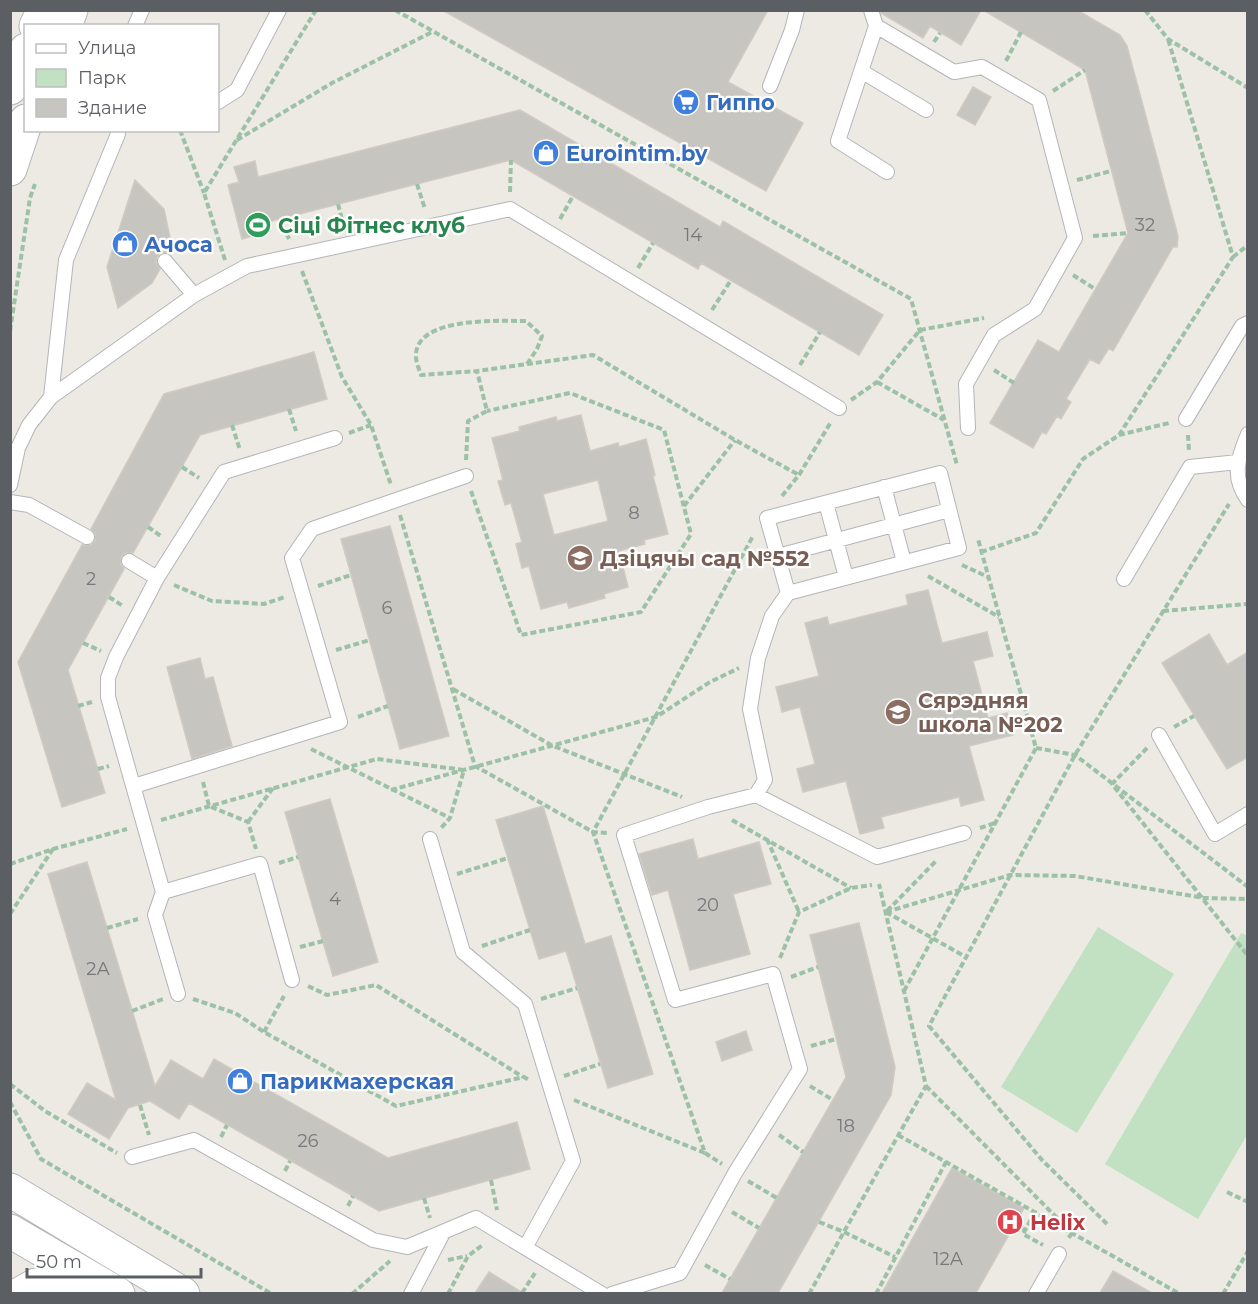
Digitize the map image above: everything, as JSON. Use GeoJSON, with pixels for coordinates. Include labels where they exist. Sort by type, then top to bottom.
{"type":"FeatureCollection","features":[{"type":"Feature","properties":{"kind":"main road"},"geometry":{"type":"LineString","coordinates":[[37,24],[44,10]]}},
{"type":"Feature","properties":{"kind":"main road"},"geometry":{"type":"LineString","coordinates":[[65,24],[71,10]]}},
{"type":"Feature","properties":{"kind":"main road"},"geometry":{"type":"LineString","coordinates":[[10,87],[24,55]]}},
{"type":"Feature","properties":{"kind":"main road"},"geometry":{"type":"LineString","coordinates":[[24,172],[26,132]]}},
{"type":"Feature","properties":{"kind":"main road"},"geometry":{"type":"LineString","coordinates":[[10,1190],[183,1293]]}},
{"type":"Feature","properties":{"kind":"main road"},"geometry":{"type":"LineString","coordinates":[[10,1231],[118,1293]]}},
{"type":"Feature","properties":{"kind":"main road"},"geometry":{"type":"LineString","coordinates":[[20,1293],[36,1285],[89,1277]]}},
{"type":"Feature","properties":{"kind":"lane"},"geometry":{"type":"LineString","coordinates":[[136,24],[142,10]]}},
{"type":"Feature","properties":{"kind":"lane"},"geometry":{"type":"LineString","coordinates":[[219,101],[237,90],[279,10]]}},
{"type":"Feature","properties":{"kind":"lane"},"geometry":{"type":"LineString","coordinates":[[770,86],[792,30],[797,10]]}},
{"type":"Feature","properties":{"kind":"lane"},"geometry":{"type":"LineString","coordinates":[[871,10],[876,27],[838,141],[886,172]]}},
{"type":"Feature","properties":{"kind":"lane"},"geometry":{"type":"LineString","coordinates":[[876,27],[954,72],[982,67],[1039,100],[1075,238],[1035,309],[994,335],[984,352],[966,384],[968,428]]}},
{"type":"Feature","properties":{"kind":"lane"},"geometry":{"type":"LineString","coordinates":[[861,71],[926,110]]}},
{"type":"Feature","properties":{"kind":"lane"},"geometry":{"type":"LineString","coordinates":[[51,397],[66,260],[118,134]]}},
{"type":"Feature","properties":{"kind":"lane"},"geometry":{"type":"LineString","coordinates":[[10,485],[18,448],[29,425],[51,397],[194,295],[230,275],[247,266],[510,210],[839,408]]}},
{"type":"Feature","properties":{"kind":"lane"},"geometry":{"type":"LineString","coordinates":[[165,261],[194,295]]}},
{"type":"Feature","properties":{"kind":"lane"},"geometry":{"type":"LineString","coordinates":[[1186,418],[1242,326],[1248,323]]}},
{"type":"Feature","properties":{"kind":"lane"},"geometry":{"type":"LineString","coordinates":[[1243,494],[1238,462],[1248,434]]}},
{"type":"Feature","properties":{"kind":"lane"},"geometry":{"type":"LineString","coordinates":[[178,994],[155,915],[164,892],[108,697],[108,678],[116,657],[157,578],[224,472],[335,438]]}},
{"type":"Feature","properties":{"kind":"lane"},"geometry":{"type":"LineString","coordinates":[[1124,579],[1190,467],[1238,462]]}},
{"type":"Feature","properties":{"kind":"lane"},"geometry":{"type":"LineString","coordinates":[[756,795],[765,780],[750,709],[758,658],[772,616],[788,593],[959,548],[940,473],[768,518],[788,593]]}},
{"type":"Feature","properties":{"kind":"lane"},"geometry":{"type":"LineString","coordinates":[[134,786],[340,722],[292,558],[312,530],[466,476]]}},
{"type":"Feature","properties":{"kind":"lane"},"geometry":{"type":"LineString","coordinates":[[884,488],[904,562]]}},
{"type":"Feature","properties":{"kind":"lane"},"geometry":{"type":"LineString","coordinates":[[10,502],[29,505],[87,537]]}},
{"type":"Feature","properties":{"kind":"lane"},"geometry":{"type":"LineString","coordinates":[[826,503],[846,578]]}},
{"type":"Feature","properties":{"kind":"lane"},"geometry":{"type":"LineString","coordinates":[[778,556],[949,510]]}},
{"type":"Feature","properties":{"kind":"lane"},"geometry":{"type":"LineString","coordinates":[[129,561],[157,578]]}},
{"type":"Feature","properties":{"kind":"lane"},"geometry":{"type":"LineString","coordinates":[[1159,735],[1215,834],[1248,814]]}},
{"type":"Feature","properties":{"kind":"lane"},"geometry":{"type":"LineString","coordinates":[[612,1293],[680,1273],[735,1173],[800,1069],[774,978],[675,1000],[624,835],[708,807],[756,795],[877,857],[964,833]]}},
{"type":"Feature","properties":{"kind":"lane"},"geometry":{"type":"LineString","coordinates":[[430,839],[464,952],[525,1004],[573,1161],[526,1246]]}},
{"type":"Feature","properties":{"kind":"lane"},"geometry":{"type":"LineString","coordinates":[[164,892],[260,864],[292,980]]}},
{"type":"Feature","properties":{"kind":"lane"},"geometry":{"type":"LineString","coordinates":[[132,1157],[194,1140],[373,1240],[407,1247],[476,1218],[603,1293]]}},
{"type":"Feature","properties":{"kind":"lane"},"geometry":{"type":"LineString","coordinates":[[411,1293],[443,1233]]}},
{"type":"Feature","properties":{"kind":"lane"},"geometry":{"type":"LineString","coordinates":[[1036,1293],[1059,1254]]}},
{"type":"Feature","properties":{"kind":"path"},"geometry":{"type":"LineString","coordinates":[[204,193],[315,12],[322,10]]}},
{"type":"Feature","properties":{"kind":"path"},"geometry":{"type":"LineString","coordinates":[[395,10],[911,299],[959,471]]}},
{"type":"Feature","properties":{"kind":"path"},"geometry":{"type":"LineString","coordinates":[[1144,10],[1168,39],[1248,88]]}},
{"type":"Feature","properties":{"kind":"path"},"geometry":{"type":"LineString","coordinates":[[234,141],[332,83],[433,31]]}},
{"type":"Feature","properties":{"kind":"path"},"geometry":{"type":"LineString","coordinates":[[998,76],[1021,32]]}},
{"type":"Feature","properties":{"kind":"path"},"geometry":{"type":"LineString","coordinates":[[1168,39],[1233,257]]}},
{"type":"Feature","properties":{"kind":"path"},"geometry":{"type":"LineString","coordinates":[[1039,100],[1085,70]]}},
{"type":"Feature","properties":{"kind":"path"},"geometry":{"type":"LineString","coordinates":[[181,132],[204,193],[230,275]]}},
{"type":"Feature","properties":{"kind":"path"},"geometry":{"type":"LineString","coordinates":[[510,210],[511,160]]}},
{"type":"Feature","properties":{"kind":"path"},"geometry":{"type":"LineString","coordinates":[[1061,184],[1111,171]]}},
{"type":"Feature","properties":{"kind":"path"},"geometry":{"type":"LineString","coordinates":[[10,331],[30,198],[24,172]]}},
{"type":"Feature","properties":{"kind":"path"},"geometry":{"type":"LineString","coordinates":[[417,184],[431,226]]}},
{"type":"Feature","properties":{"kind":"path"},"geometry":{"type":"LineString","coordinates":[[551,235],[573,196]]}},
{"type":"Feature","properties":{"kind":"path"},"geometry":{"type":"LineString","coordinates":[[1075,238],[1128,233]]}},
{"type":"Feature","properties":{"kind":"path"},"geometry":{"type":"LineString","coordinates":[[630,282],[653,243]]}},
{"type":"Feature","properties":{"kind":"path"},"geometry":{"type":"LineString","coordinates":[[1119,435],[1233,257],[1248,245]]}},
{"type":"Feature","properties":{"kind":"path"},"geometry":{"type":"LineString","coordinates":[[296,255],[342,376],[371,425],[396,499],[475,766],[593,832],[624,835]]}},
{"type":"Feature","properties":{"kind":"path"},"geometry":{"type":"LineString","coordinates":[[1059,267],[1095,289]]}},
{"type":"Feature","properties":{"kind":"path"},"geometry":{"type":"LineString","coordinates":[[703,326],[730,280]]}},
{"type":"Feature","properties":{"kind":"path"},"geometry":{"type":"LineString","coordinates":[[778,500],[800,475],[839,408],[877,382],[920,330],[989,318]]}},
{"type":"Feature","properties":{"kind":"path"},"geometry":{"type":"LineString","coordinates":[[527,364],[542,336],[526,321],[469,322],[431,332],[418,345],[416,357],[421,375],[477,371],[593,355],[735,440],[800,475]]}},
{"type":"Feature","properties":{"kind":"path"},"geometry":{"type":"LineString","coordinates":[[791,380],[820,332]]}},
{"type":"Feature","properties":{"kind":"path"},"geometry":{"type":"LineString","coordinates":[[477,371],[487,411]]}},
{"type":"Feature","properties":{"kind":"path"},"geometry":{"type":"LineString","coordinates":[[877,382],[945,421],[968,428]]}},
{"type":"Feature","properties":{"kind":"path"},"geometry":{"type":"LineString","coordinates":[[570,393],[664,430],[691,534],[641,612],[521,635],[466,476],[468,421],[487,411],[570,393]]}},
{"type":"Feature","properties":{"kind":"path"},"geometry":{"type":"LineString","coordinates":[[981,552],[1036,533],[1083,459],[1119,435],[1186,418],[1190,467]]}},
{"type":"Feature","properties":{"kind":"path"},"geometry":{"type":"LineString","coordinates":[[232,425],[245,465]]}},
{"type":"Feature","properties":{"kind":"path"},"geometry":{"type":"LineString","coordinates":[[684,507],[735,440]]}},
{"type":"Feature","properties":{"kind":"path"},"geometry":{"type":"LineString","coordinates":[[1107,1224],[1042,1160],[929,1026],[1075,755],[1163,611],[1243,494]]}},
{"type":"Feature","properties":{"kind":"path"},"geometry":{"type":"LineString","coordinates":[[264,1032],[292,980],[327,995],[376,985],[524,1077],[705,1153],[593,832],[757,527]]}},
{"type":"Feature","properties":{"kind":"path"},"geometry":{"type":"LineString","coordinates":[[904,991],[1036,748],[978,537]]}},
{"type":"Feature","properties":{"kind":"path"},"geometry":{"type":"LineString","coordinates":[[904,562],[1000,618]]}},
{"type":"Feature","properties":{"kind":"path"},"geometry":{"type":"LineString","coordinates":[[157,578],[212,601],[264,604],[351,575]]}},
{"type":"Feature","properties":{"kind":"path"},"geometry":{"type":"LineString","coordinates":[[1163,611],[1248,604]]}},
{"type":"Feature","properties":{"kind":"path"},"geometry":{"type":"LineString","coordinates":[[320,655],[370,640]]}},
{"type":"Feature","properties":{"kind":"path"},"geometry":{"type":"LineString","coordinates":[[391,790],[656,717],[710,681],[758,658]]}},
{"type":"Feature","properties":{"kind":"path"},"geometry":{"type":"LineString","coordinates":[[453,689],[551,745],[708,807],[851,888]]}},
{"type":"Feature","properties":{"kind":"path"},"geometry":{"type":"LineString","coordinates":[[340,722],[388,706]]}},
{"type":"Feature","properties":{"kind":"path"},"geometry":{"type":"LineString","coordinates":[[290,738],[450,818]]}},
{"type":"Feature","properties":{"kind":"path"},"geometry":{"type":"LineString","coordinates":[[1036,748],[1075,755],[1248,887]]}},
{"type":"Feature","properties":{"kind":"path"},"geometry":{"type":"LineString","coordinates":[[10,864],[53,849],[377,759],[464,770]]}},
{"type":"Feature","properties":{"kind":"path"},"geometry":{"type":"LineString","coordinates":[[199,767],[209,806]]}},
{"type":"Feature","properties":{"kind":"path"},"geometry":{"type":"LineString","coordinates":[[430,839],[450,818],[464,770]]}},
{"type":"Feature","properties":{"kind":"path"},"geometry":{"type":"LineString","coordinates":[[1112,784],[1248,956]]}},
{"type":"Feature","properties":{"kind":"path"},"geometry":{"type":"LineString","coordinates":[[248,822],[273,788]]}},
{"type":"Feature","properties":{"kind":"path"},"geometry":{"type":"LineString","coordinates":[[209,806],[248,822]]}},
{"type":"Feature","properties":{"kind":"path"},"geometry":{"type":"LineString","coordinates":[[248,822],[260,864]]}},
{"type":"Feature","properties":{"kind":"path"},"geometry":{"type":"LineString","coordinates":[[886,912],[964,833]]}},
{"type":"Feature","properties":{"kind":"path"},"geometry":{"type":"LineString","coordinates":[[766,838],[798,912],[774,978]]}},
{"type":"Feature","properties":{"kind":"path"},"geometry":{"type":"LineString","coordinates":[[10,914],[53,849]]}},
{"type":"Feature","properties":{"kind":"path"},"geometry":{"type":"LineString","coordinates":[[441,878],[508,858]]}},
{"type":"Feature","properties":{"kind":"path"},"geometry":{"type":"LineString","coordinates":[[886,912],[960,888],[1010,875],[1075,876],[1204,898],[1248,899]]}},
{"type":"Feature","properties":{"kind":"path"},"geometry":{"type":"LineString","coordinates":[[879,884],[926,1086],[1072,1233]]}},
{"type":"Feature","properties":{"kind":"path"},"geometry":{"type":"LineString","coordinates":[[798,912],[851,888],[872,885]]}},
{"type":"Feature","properties":{"kind":"path"},"geometry":{"type":"LineString","coordinates":[[886,912],[966,957]]}},
{"type":"Feature","properties":{"kind":"path"},"geometry":{"type":"LineString","coordinates":[[107,928],[155,915]]}},
{"type":"Feature","properties":{"kind":"path"},"geometry":{"type":"LineString","coordinates":[[464,952],[530,930]]}},
{"type":"Feature","properties":{"kind":"path"},"geometry":{"type":"LineString","coordinates":[[774,978],[818,968]]}},
{"type":"Feature","properties":{"kind":"path"},"geometry":{"type":"LineString","coordinates":[[525,1004],[577,988]]}},
{"type":"Feature","properties":{"kind":"path"},"geometry":{"type":"LineString","coordinates":[[132,1011],[178,994],[235,1012],[264,1032],[396,1106],[524,1077]]}},
{"type":"Feature","properties":{"kind":"path"},"geometry":{"type":"LineString","coordinates":[[795,1051],[836,1040]]}},
{"type":"Feature","properties":{"kind":"path"},"geometry":{"type":"LineString","coordinates":[[550,1086],[600,1064]]}},
{"type":"Feature","properties":{"kind":"path"},"geometry":{"type":"LineString","coordinates":[[794,1077],[833,1100]]}},
{"type":"Feature","properties":{"kind":"path"},"geometry":{"type":"LineString","coordinates":[[10,1084],[45,1112],[115,1153],[132,1157]]}},
{"type":"Feature","properties":{"kind":"path"},"geometry":{"type":"LineString","coordinates":[[809,1293],[926,1086]]}},
{"type":"Feature","properties":{"kind":"path"},"geometry":{"type":"LineString","coordinates":[[10,1102],[41,1159],[272,1293]]}},
{"type":"Feature","properties":{"kind":"path"},"geometry":{"type":"LineString","coordinates":[[140,1105],[153,1151]]}},
{"type":"Feature","properties":{"kind":"path"},"geometry":{"type":"LineString","coordinates":[[764,1126],[803,1152]]}},
{"type":"Feature","properties":{"kind":"path"},"geometry":{"type":"LineString","coordinates":[[898,1135],[1180,1293]]}},
{"type":"Feature","properties":{"kind":"path"},"geometry":{"type":"LineString","coordinates":[[876,1293],[946,1162]]}},
{"type":"Feature","properties":{"kind":"path"},"geometry":{"type":"LineString","coordinates":[[735,1173],[777,1198]]}},
{"type":"Feature","properties":{"kind":"path"},"geometry":{"type":"LineString","coordinates":[[448,1293],[468,1256],[487,1242],[494,1228],[498,1207],[491,1180]]}},
{"type":"Feature","properties":{"kind":"path"},"geometry":{"type":"LineString","coordinates":[[1227,1192],[1248,1202]]}},
{"type":"Feature","properties":{"kind":"path"},"geometry":{"type":"LineString","coordinates":[[718,1204],[759,1228]]}},
{"type":"Feature","properties":{"kind":"path"},"geometry":{"type":"LineString","coordinates":[[1035,1212],[1023,1233],[1059,1254],[1072,1233]]}},
{"type":"Feature","properties":{"kind":"path"},"geometry":{"type":"LineString","coordinates":[[819,1222],[895,1257]]}},
{"type":"Feature","properties":{"kind":"path"},"geometry":{"type":"LineString","coordinates":[[1015,1224],[1025,1230]]}},
{"type":"Feature","properties":{"kind":"path"},"geometry":{"type":"LineString","coordinates":[[352,1293],[407,1247]]}},
{"type":"Feature","properties":{"kind":"path"},"geometry":{"type":"LineString","coordinates":[[1223,1293],[1248,1251]]}},
{"type":"Feature","properties":{"kind":"path"},"geometry":{"type":"LineString","coordinates":[[690,1256],[730,1279]]}},
{"type":"Feature","properties":{"kind":"green space"},"geometry":{"type":"Polygon","coordinates":[[[1098,927],[1174,974],[1077,1133],[1001,1087],[1098,927]]]}},
{"type":"Feature","properties":{"kind":"green space"},"geometry":{"type":"Polygon","coordinates":[[[1241,933],[1248,936],[1247,1135],[1198,1219],[1105,1164],[1241,933]]]}},
{"type":"Feature","properties":{"kind":"building","name":"Гиппо"},"geometry":{"type":"Polygon","coordinates":[[[442,10],[768,10],[728,82],[803,123],[766,191],[442,10]]]}},
{"type":"Feature","properties":{"kind":"building"},"geometry":{"type":"Polygon","coordinates":[[[881,10],[981,10],[961,45],[930,26],[923,38],[881,13],[881,10]]]}},
{"type":"Feature","properties":{"kind":"building"},"geometry":{"type":"Polygon","coordinates":[[[983,10],[1077,10],[1120,35],[1127,46],[1178,236],[1177,247],[1173,247],[1113,351],[1109,348],[1099,364],[1090,359],[1066,399],[1071,402],[1061,419],[1057,416],[1046,434],[1042,432],[1033,448],[990,423],[1038,340],[1059,352],[1128,233],[1085,70],[983,10]]]}},
{"type":"Feature","properties":{"kind":"building"},"geometry":{"type":"Polygon","coordinates":[[[973,87],[991,97],[975,125],[957,115],[973,87]]]}},
{"type":"Feature","properties":{"kind":"building"},"geometry":{"type":"Polygon","coordinates":[[[520,110],[720,227],[723,221],[883,315],[859,355],[701,263],[698,269],[511,160],[268,222],[270,231],[242,239],[228,185],[239,182],[234,167],[255,161],[258,177],[520,110]]]}},
{"type":"Feature","properties":{"kind":"building"},"geometry":{"type":"Polygon","coordinates":[[[135,180],[164,209],[172,247],[169,253],[163,252],[157,257],[156,263],[160,269],[152,283],[118,308],[107,267],[135,180]]]}},
{"type":"Feature","properties":{"kind":"building"},"geometry":{"type":"Polygon","coordinates":[[[314,352],[327,399],[200,435],[133,553],[125,553],[121,557],[121,565],[124,569],[68,670],[105,793],[62,807],[18,662],[82,545],[91,545],[95,541],[95,533],[91,529],[164,394],[314,352]]]}},
{"type":"Feature","properties":{"kind":"building"},"geometry":{"type":"Polygon","coordinates":[[[581,415],[590,451],[618,443],[619,447],[646,439],[668,534],[644,540],[645,544],[619,551],[628,587],[604,594],[605,598],[569,608],[567,602],[541,609],[529,566],[522,568],[516,544],[522,542],[511,503],[505,505],[498,481],[503,480],[492,438],[520,431],[519,427],[556,417],[557,421],[581,415]],[[598,480],[543,494],[554,535],[608,521],[598,480]]]}},
{"type":"Feature","properties":{"kind":"building"},"geometry":{"type":"Polygon","coordinates":[[[390,526],[449,736],[400,749],[341,539],[390,526]]]}},
{"type":"Feature","properties":{"kind":"building"},"geometry":{"type":"Polygon","coordinates":[[[928,590],[942,643],[987,632],[993,656],[973,661],[988,718],[1007,713],[1013,735],[969,746],[984,800],[961,806],[959,797],[881,817],[884,828],[860,834],[846,781],[803,792],[797,769],[815,764],[800,707],[782,712],[776,687],[819,676],[805,623],[827,617],[829,625],[908,605],[906,595],[928,590]]]}},
{"type":"Feature","properties":{"kind":"building"},"geometry":{"type":"Polygon","coordinates":[[[1209,634],[1227,665],[1248,652],[1248,757],[1227,769],[1162,663],[1209,634]]]}},
{"type":"Feature","properties":{"kind":"building"},"geometry":{"type":"Polygon","coordinates":[[[200,658],[205,679],[213,677],[232,746],[192,759],[167,667],[200,658]]]}},
{"type":"Feature","properties":{"kind":"building"},"geometry":{"type":"Polygon","coordinates":[[[330,799],[378,962],[333,976],[285,812],[330,799]]]}},
{"type":"Feature","properties":{"kind":"building"},"geometry":{"type":"Polygon","coordinates":[[[543,806],[585,944],[611,936],[653,1074],[608,1088],[566,951],[539,959],[496,820],[543,806]]]}},
{"type":"Feature","properties":{"kind":"building"},"geometry":{"type":"Polygon","coordinates":[[[693,839],[698,859],[759,842],[771,884],[733,894],[750,954],[690,970],[668,890],[652,895],[639,854],[693,839]]]}},
{"type":"Feature","properties":{"kind":"building"},"geometry":{"type":"Polygon","coordinates":[[[87,862],[155,1086],[171,1060],[203,1079],[214,1059],[388,1158],[517,1122],[530,1169],[379,1211],[189,1103],[179,1119],[150,1101],[128,1108],[109,1139],[68,1114],[87,1083],[116,1100],[48,874],[87,862]]]}},
{"type":"Feature","properties":{"kind":"building"},"geometry":{"type":"Polygon","coordinates":[[[859,923],[895,1067],[891,1095],[778,1293],[722,1293],[846,1077],[810,935],[859,923]]]}},
{"type":"Feature","properties":{"kind":"building"},"geometry":{"type":"Polygon","coordinates":[[[746,1031],[752,1050],[722,1061],[716,1042],[746,1031]]]}},
{"type":"Feature","properties":{"kind":"building"},"geometry":{"type":"Polygon","coordinates":[[[952,1168],[1024,1208],[976,1293],[882,1293],[952,1168]]]}},
{"type":"Feature","properties":{"kind":"building"},"geometry":{"type":"Polygon","coordinates":[[[1113,1271],[1152,1293],[1100,1293],[1113,1271]]]}},
{"type":"Feature","properties":{"kind":"building"},"geometry":{"type":"Polygon","coordinates":[[[489,1272],[523,1293],[475,1293],[489,1272]]]}},
{"type":"Feature","properties":{"kind":"place","name":"Гиппо"},"geometry":{"type":"Point","coordinates":[686,102]}},
{"type":"Feature","properties":{"kind":"place","name":"Eurointim.by"},"geometry":{"type":"Point","coordinates":[546,153]}},
{"type":"Feature","properties":{"kind":"place","name":"Сіці Фітнес клуб"},"geometry":{"type":"Point","coordinates":[258,225]}},
{"type":"Feature","properties":{"kind":"place","name":"Ачоса"},"geometry":{"type":"Point","coordinates":[125,244]}},
{"type":"Feature","properties":{"kind":"place","name":"Дзіцячы сад №552"},"geometry":{"type":"Point","coordinates":[580,558]}},
{"type":"Feature","properties":{"kind":"place","name":"Сярэдняя школа №202"},"geometry":{"type":"Point","coordinates":[898,712]}},
{"type":"Feature","properties":{"kind":"place","name":"Парикмахерская"},"geometry":{"type":"Point","coordinates":[240,1081]}},
{"type":"Feature","properties":{"kind":"place","name":"Helix"},"geometry":{"type":"Point","coordinates":[1010,1222]}}]}
